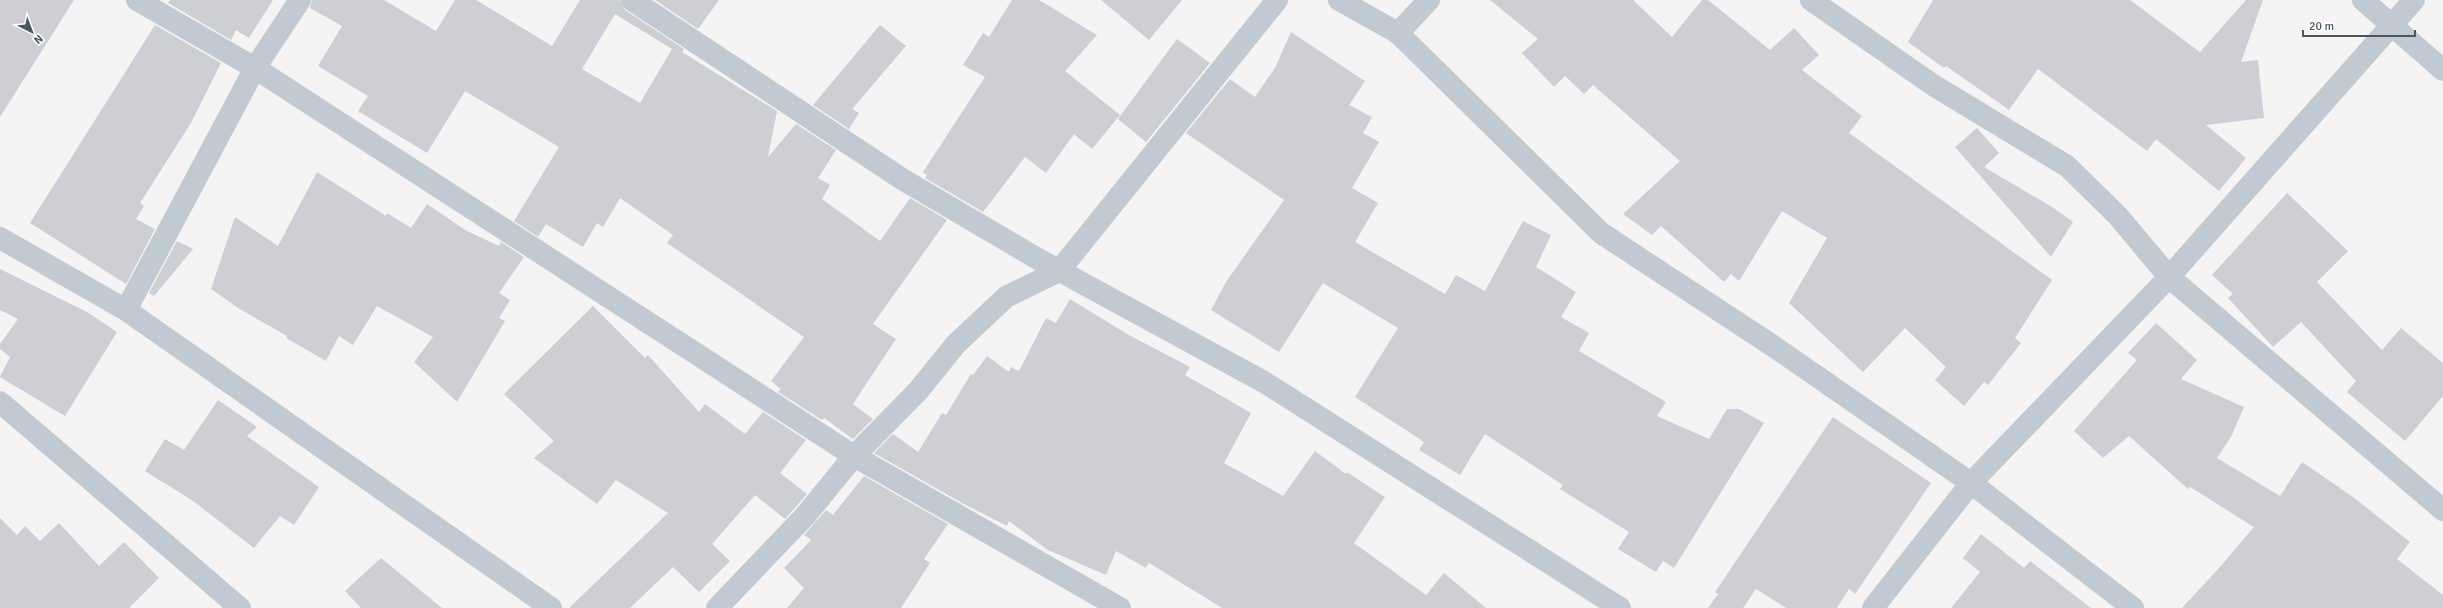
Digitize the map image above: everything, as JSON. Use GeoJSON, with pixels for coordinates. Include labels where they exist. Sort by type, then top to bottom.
{"type":"FeatureCollection","features":[{"type":"Feature","properties":{"kind":"street"},"geometry":{"type":"LineString","coordinates":[[137,0],[255,68],[854,456],[1120,608]]}},
{"type":"Feature","properties":{"kind":"street"},"geometry":{"type":"LineString","coordinates":[[126,310],[255,68],[300,0]]}},
{"type":"Feature","properties":{"kind":"street"},"geometry":{"type":"LineString","coordinates":[[632,0],[902,179],[1059,271],[1264,382],[1620,608]]}},
{"type":"Feature","properties":{"kind":"street"},"geometry":{"type":"LineString","coordinates":[[717,608],[805,516],[854,456],[918,391],[956,344],[1006,297],[1059,271],[1277,0]]}},
{"type":"Feature","properties":{"kind":"street"},"geometry":{"type":"LineString","coordinates":[[1339,0],[1398,33],[1600,233],[1773,346],[1971,483],[2133,608]]}},
{"type":"Feature","properties":{"kind":"street"},"geometry":{"type":"LineString","coordinates":[[1398,33],[1429,0]]}},
{"type":"Feature","properties":{"kind":"street"},"geometry":{"type":"LineString","coordinates":[[1811,0],[1933,85],[2068,166],[2118,216],[2169,277],[2443,510]]}},
{"type":"Feature","properties":{"kind":"street"},"geometry":{"type":"LineString","coordinates":[[2364,0],[2443,70]]}},
{"type":"Feature","properties":{"kind":"street"},"geometry":{"type":"LineString","coordinates":[[1872,608],[1971,483],[2169,277],[2414,0]]}},
{"type":"Feature","properties":{"kind":"street"},"geometry":{"type":"LineString","coordinates":[[0,238],[126,310],[551,608]]}},
{"type":"Feature","properties":{"kind":"street"},"geometry":{"type":"LineString","coordinates":[[0,402],[240,608]]}},
{"type":"Feature","properties":{"kind":"building"},"geometry":{"type":"Polygon","coordinates":[[[0,0],[74,0],[0,117],[0,0]]]}},
{"type":"Feature","properties":{"kind":"building"},"geometry":{"type":"Polygon","coordinates":[[[170,0],[273,0],[249,38],[236,30],[231,40],[168,3],[170,0]]]}},
{"type":"Feature","properties":{"kind":"building"},"geometry":{"type":"Polygon","coordinates":[[[312,0],[384,0],[436,31],[455,0],[476,0],[552,46],[580,0],[620,0],[625,10],[684,49],[682,52],[777,111],[768,157],[796,124],[836,150],[818,178],[830,185],[822,199],[880,241],[910,198],[947,220],[873,324],[896,339],[853,404],[873,419],[853,439],[824,418],[822,420],[778,392],[781,389],[771,381],[804,337],[667,243],[673,235],[620,198],[603,227],[597,223],[583,247],[546,224],[538,237],[514,221],[559,147],[465,91],[427,153],[358,111],[368,96],[318,66],[342,26],[310,8],[312,0]],[[615,14],[582,69],[640,103],[672,49],[615,14]]]}},
{"type":"Feature","properties":{"kind":"building"},"geometry":{"type":"Polygon","coordinates":[[[655,0],[719,0],[698,29],[655,0]]]}},
{"type":"Feature","properties":{"kind":"building"},"geometry":{"type":"Polygon","coordinates":[[[1012,0],[1039,0],[1097,35],[1065,71],[1120,115],[1092,149],[1074,134],[1046,173],[1025,157],[983,212],[925,178],[927,175],[923,172],[985,77],[963,65],[983,33],[989,37],[1012,0]]]}},
{"type":"Feature","properties":{"kind":"building"},"geometry":{"type":"Polygon","coordinates":[[[1101,0],[1182,0],[1149,40],[1101,0]]]}},
{"type":"Feature","properties":{"kind":"building"},"geometry":{"type":"Polygon","coordinates":[[[1490,0],[1633,0],[1672,37],[1702,0],[1708,0],[1770,50],[1794,28],[1819,55],[1802,70],[1862,116],[1849,133],[2052,280],[2015,338],[2021,343],[1988,385],[1984,382],[1964,406],[1935,380],[1946,367],[1905,328],[1863,372],[1789,303],[1827,238],[1782,211],[1739,281],[1731,274],[1724,282],[1661,226],[1652,235],[1623,214],[1680,161],[1593,85],[1584,94],[1565,76],[1554,87],[1522,53],[1538,39],[1490,0]]]}},
{"type":"Feature","properties":{"kind":"building"},"geometry":{"type":"Polygon","coordinates":[[[1933,0],[2130,0],[2200,52],[2246,0],[2263,0],[2241,62],[2258,60],[2264,118],[2206,125],[2246,158],[2219,191],[2156,139],[2147,151],[2038,69],[2009,110],[1946,66],[1944,68],[1908,42],[1933,0]]]}},
{"type":"Feature","properties":{"kind":"building"},"geometry":{"type":"Polygon","coordinates":[[[155,25],[221,63],[191,123],[140,203],[144,206],[136,219],[155,229],[126,284],[30,223],[155,25]]]}},
{"type":"Feature","properties":{"kind":"building"},"geometry":{"type":"Polygon","coordinates":[[[880,25],[906,46],[852,109],[859,113],[849,129],[813,105],[880,25]]]}},
{"type":"Feature","properties":{"kind":"building"},"geometry":{"type":"Polygon","coordinates":[[[1291,32],[1365,81],[1349,105],[1372,117],[1363,133],[1379,142],[1352,188],[1378,203],[1355,242],[1445,294],[1456,275],[1485,291],[1523,221],[1551,235],[1536,267],[1576,292],[1561,317],[1589,333],[1579,351],[1666,402],[1657,416],[1709,439],[1727,409],[1739,409],[1764,423],[1674,568],[1663,561],[1656,572],[1618,549],[1629,532],[1560,489],[1563,485],[1485,434],[1460,475],[1419,450],[1424,442],[1355,397],[1398,328],[1323,283],[1279,352],[1211,310],[1226,282],[1284,200],[1186,133],[1230,79],[1255,97],[1275,68],[1291,32]]]}},
{"type":"Feature","properties":{"kind":"building"},"geometry":{"type":"Polygon","coordinates":[[[1177,39],[1210,63],[1146,142],[1118,119],[1177,39]]]}},
{"type":"Feature","properties":{"kind":"building"},"geometry":{"type":"Polygon","coordinates":[[[1977,128],[1999,153],[1984,167],[2052,207],[2073,222],[2051,257],[1955,147],[1977,128]]]}},
{"type":"Feature","properties":{"kind":"building"},"geometry":{"type":"Polygon","coordinates":[[[317,172],[386,216],[387,213],[411,228],[427,204],[465,230],[499,246],[501,242],[524,257],[499,293],[510,300],[499,318],[505,321],[457,402],[414,362],[433,337],[377,306],[353,345],[339,336],[326,361],[286,338],[287,336],[238,308],[211,289],[235,217],[278,246],[317,172]]]}},
{"type":"Feature","properties":{"kind":"building"},"geometry":{"type":"Polygon","coordinates":[[[2287,193],[2348,251],[2317,282],[2382,350],[2401,328],[2443,363],[2443,396],[2405,441],[2347,392],[2356,381],[2301,322],[2273,347],[2228,298],[2233,294],[2212,275],[2287,193]]]}},
{"type":"Feature","properties":{"kind":"building"},"geometry":{"type":"Polygon","coordinates":[[[177,241],[193,249],[154,296],[149,293],[177,241]]]}},
{"type":"Feature","properties":{"kind":"building"},"geometry":{"type":"Polygon","coordinates":[[[0,269],[89,313],[117,332],[65,416],[0,377],[10,357],[0,349],[0,344],[18,319],[0,310],[0,269]]]}},
{"type":"Feature","properties":{"kind":"building"},"geometry":{"type":"Polygon","coordinates":[[[1070,299],[1127,334],[1190,367],[1185,375],[1251,413],[1224,463],[1283,496],[1315,451],[1346,474],[1347,472],[1385,497],[1354,543],[1426,595],[1444,573],[1486,608],[1222,608],[1149,563],[1146,568],[1116,551],[1106,575],[1048,550],[1009,521],[1007,526],[962,503],[874,453],[893,434],[918,452],[942,413],[946,415],[971,374],[973,375],[987,356],[1009,372],[1011,367],[1019,371],[1046,318],[1056,323],[1070,299]]]}},
{"type":"Feature","properties":{"kind":"building"},"geometry":{"type":"Polygon","coordinates":[[[593,306],[645,358],[648,355],[699,412],[705,404],[745,434],[763,412],[806,440],[780,473],[807,494],[785,519],[755,495],[712,544],[730,561],[699,592],[673,567],[630,608],[569,608],[668,513],[616,480],[597,504],[534,458],[554,441],[504,394],[593,306]]]}},
{"type":"Feature","properties":{"kind":"building"},"geometry":{"type":"Polygon","coordinates":[[[2156,323],[2197,360],[2181,379],[2244,407],[2231,437],[2217,458],[2280,496],[2302,462],[2353,497],[2410,542],[2397,559],[2443,595],[2443,608],[2182,608],[2254,527],[2190,487],[2188,489],[2129,436],[2103,458],[2074,431],[2137,360],[2128,353],[2156,323]]]}},
{"type":"Feature","properties":{"kind":"building"},"geometry":{"type":"Polygon","coordinates":[[[218,400],[257,427],[247,436],[319,487],[294,525],[280,516],[254,548],[193,501],[145,471],[165,439],[184,450],[218,400]]]}},
{"type":"Feature","properties":{"kind":"building"},"geometry":{"type":"Polygon","coordinates":[[[1833,417],[1931,483],[1855,594],[1849,589],[1837,608],[1786,608],[1756,589],[1743,608],[1708,608],[1718,594],[1715,592],[1833,417]]]}},
{"type":"Feature","properties":{"kind":"building"},"geometry":{"type":"Polygon","coordinates":[[[864,476],[948,524],[924,559],[930,563],[901,608],[787,608],[804,588],[784,568],[811,540],[804,535],[826,510],[833,515],[864,476]]]}},
{"type":"Feature","properties":{"kind":"building"},"geometry":{"type":"Polygon","coordinates":[[[0,518],[17,535],[25,526],[40,541],[59,523],[99,566],[124,542],[159,578],[129,608],[0,608],[0,518]]]}},
{"type":"Feature","properties":{"kind":"building"},"geometry":{"type":"Polygon","coordinates":[[[1981,534],[2024,568],[2030,561],[2091,608],[1951,608],[1980,572],[1963,558],[1981,534]]]}},
{"type":"Feature","properties":{"kind":"building"},"geometry":{"type":"Polygon","coordinates":[[[381,558],[442,608],[361,608],[345,591],[381,558]]]}}]}
